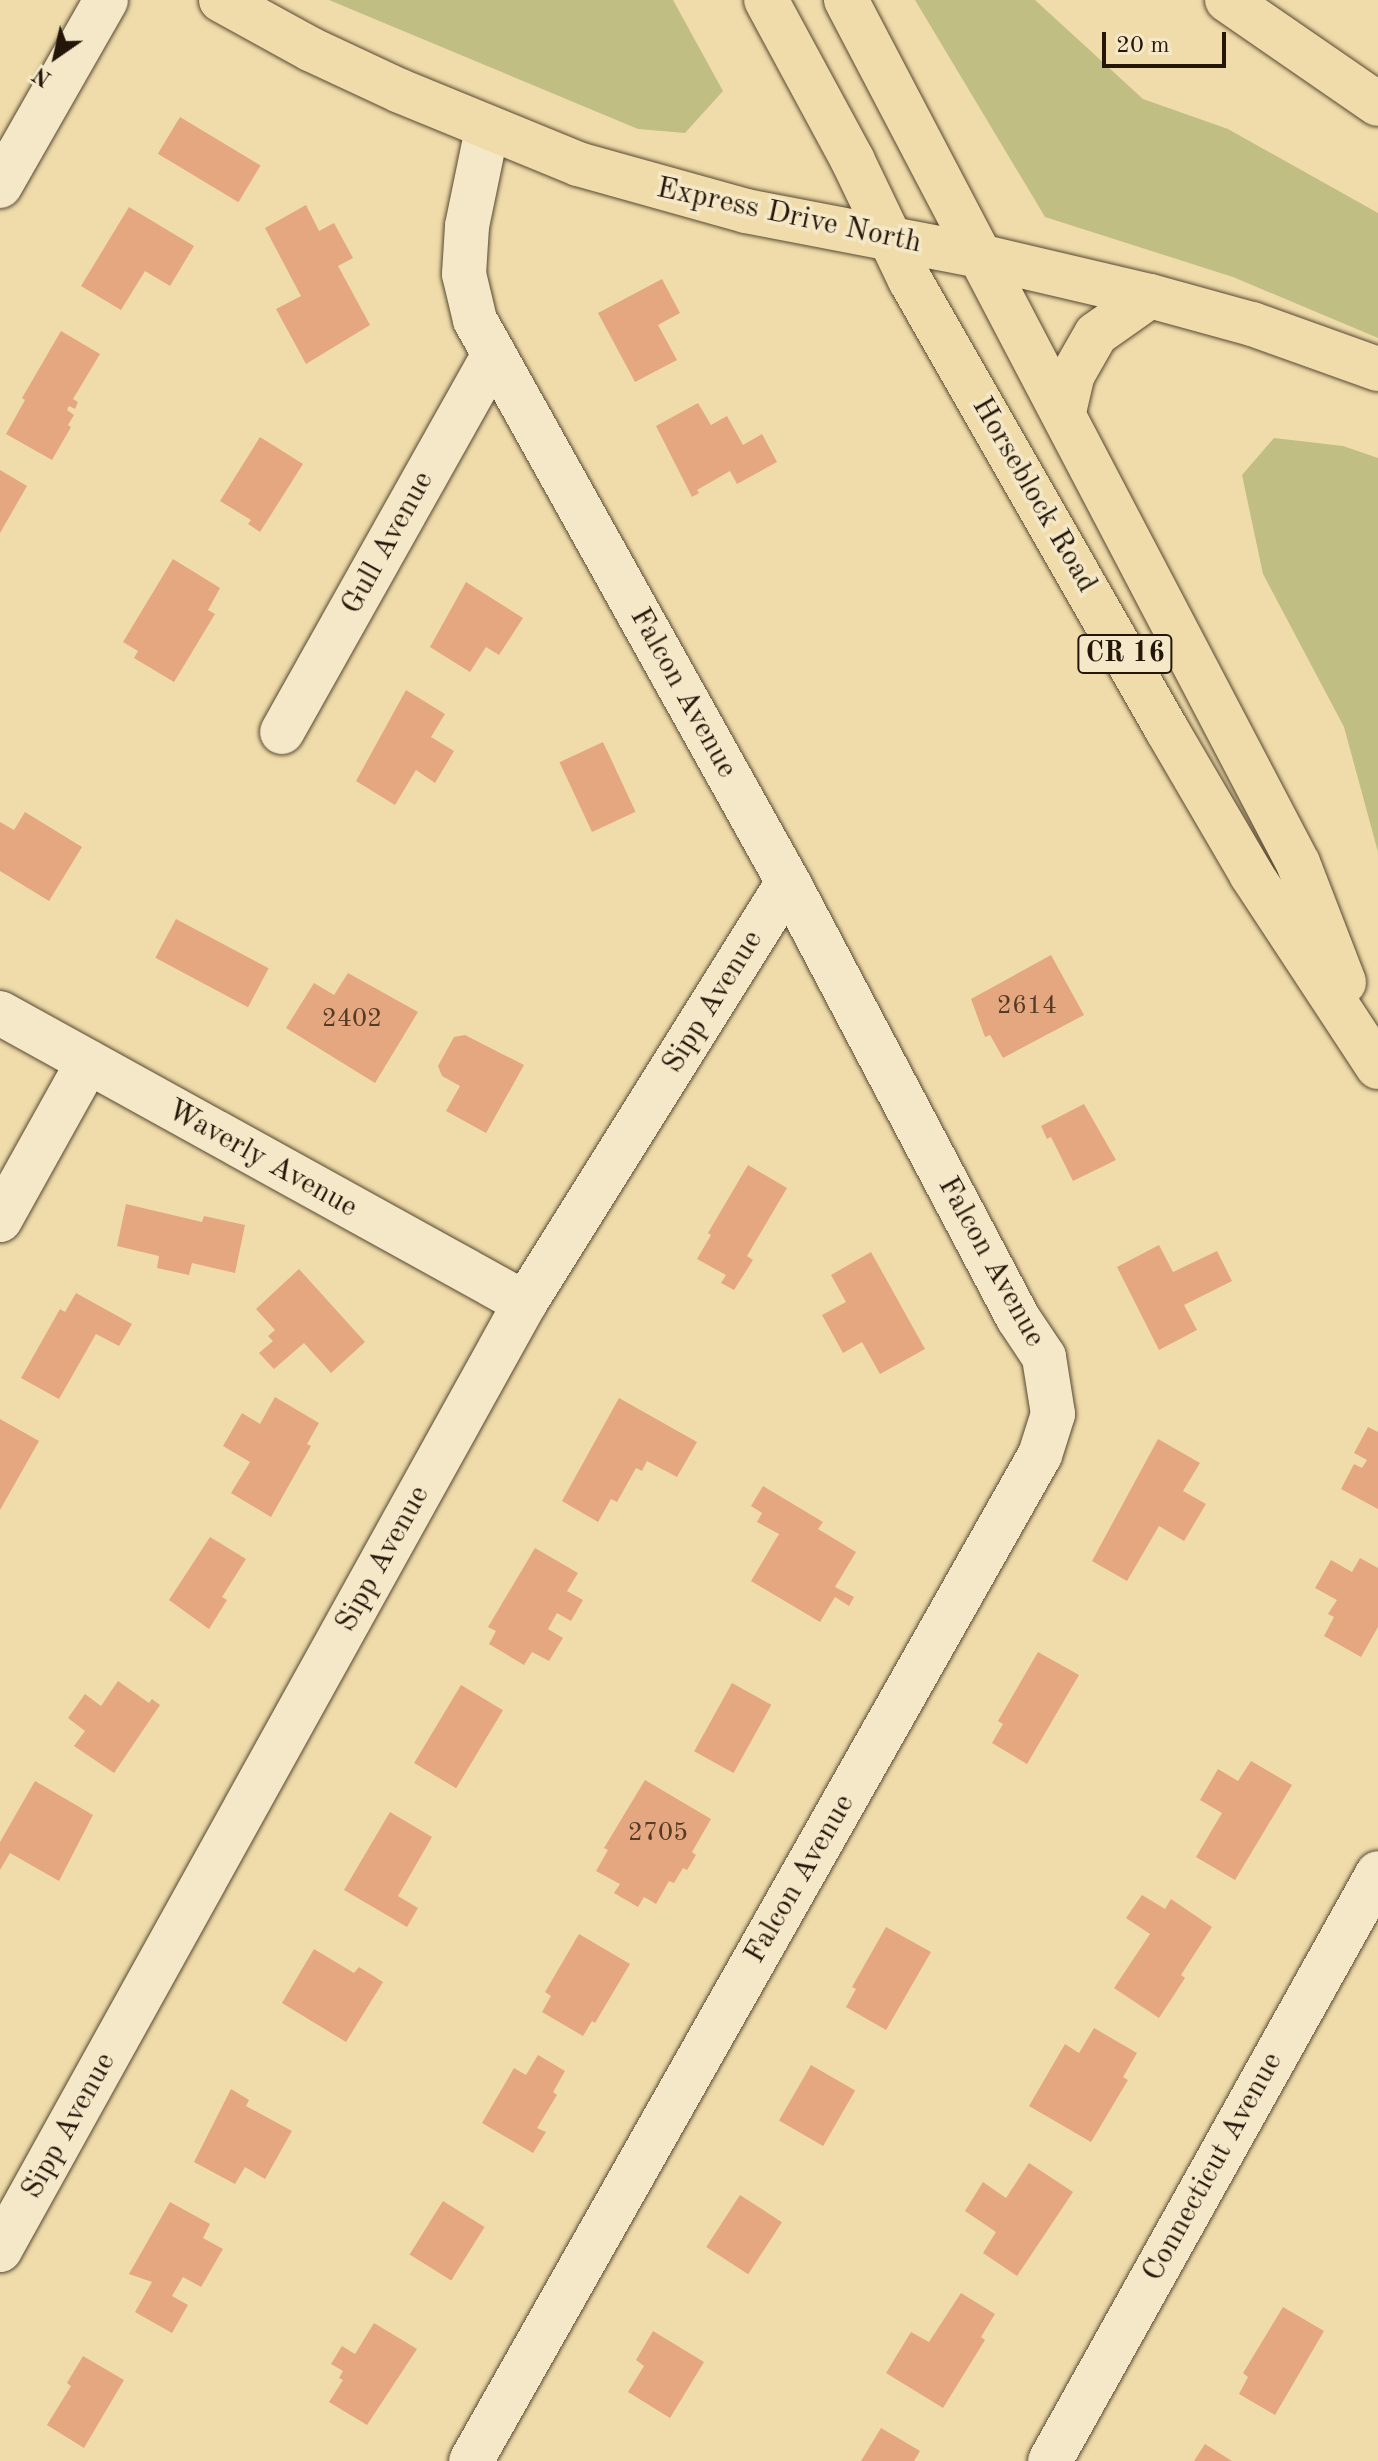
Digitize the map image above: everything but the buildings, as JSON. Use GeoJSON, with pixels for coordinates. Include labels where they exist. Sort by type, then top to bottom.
{"type":"FeatureCollection","features":[{"type":"Feature","properties":{"kind":"main road","name":"Express Drive North"},"geometry":{"type":"LineString","coordinates":[[221,0],[310,49],[487,129],[578,164],[654,188],[979,256],[1150,296],[1252,324],[1378,369]]}},
{"type":"Feature","properties":{"kind":"main road","name":"Horseblock Road"},"geometry":{"type":"LineString","coordinates":[[766,0],[892,239],[910,280],[1251,874],[1376,1063]]}},
{"type":"Feature","properties":{"kind":"main road","name":"Horseblock Road"},"geometry":{"type":"LineString","coordinates":[[846,0],[1298,863],[1376,1063]]}},
{"type":"Feature","properties":{"kind":"main road"},"geometry":{"type":"LineString","coordinates":[[1227,0],[1378,104]]}},
{"type":"Feature","properties":{"kind":"main road"},"geometry":{"type":"LineString","coordinates":[[1064,412],[1072,376],[1096,334],[1150,296]]}},
{"type":"Feature","properties":{"kind":"street"},"geometry":{"type":"LineString","coordinates":[[0,186],[106,0]]}},
{"type":"Feature","properties":{"kind":"street","name":"Falcon Avenue"},"geometry":{"type":"LineString","coordinates":[[471,2461],[1040,1455],[1053,1414],[1044,1357],[1018,1318],[788,882],[475,320],[464,274],[467,226],[487,129]]}},
{"type":"Feature","properties":{"kind":"street","name":"Gull Avenue"},"geometry":{"type":"LineString","coordinates":[[282,732],[494,354]]}},
{"type":"Feature","properties":{"kind":"street","name":"Sipp Avenue"},"geometry":{"type":"LineString","coordinates":[[0,2250],[525,1303],[788,882]]}},
{"type":"Feature","properties":{"kind":"street","name":"Waverly Avenue"},"geometry":{"type":"LineString","coordinates":[[0,1013],[525,1303]]}},
{"type":"Feature","properties":{"kind":"street"},"geometry":{"type":"LineString","coordinates":[[0,1220],[88,1062]]}},
{"type":"Feature","properties":{"kind":"street","name":"Connecticut Avenue"},"geometry":{"type":"LineString","coordinates":[[1050,2461],[1378,1873]]}},
{"type":"Feature","properties":{"kind":"shaded area"},"geometry":{"type":"Polygon","coordinates":[[[329,0],[673,0],[723,91],[685,133],[638,129],[329,0]]]}},
{"type":"Feature","properties":{"kind":"shaded area"},"geometry":{"type":"Polygon","coordinates":[[[915,0],[1035,0],[1143,99],[1228,129],[1378,213],[1378,338],[1233,277],[1045,217],[915,0]]]}},
{"type":"Feature","properties":{"kind":"shaded area"},"geometry":{"type":"Polygon","coordinates":[[[1274,438],[1343,446],[1378,458],[1378,852],[1344,727],[1263,574],[1242,475],[1274,438]]]}}]}
